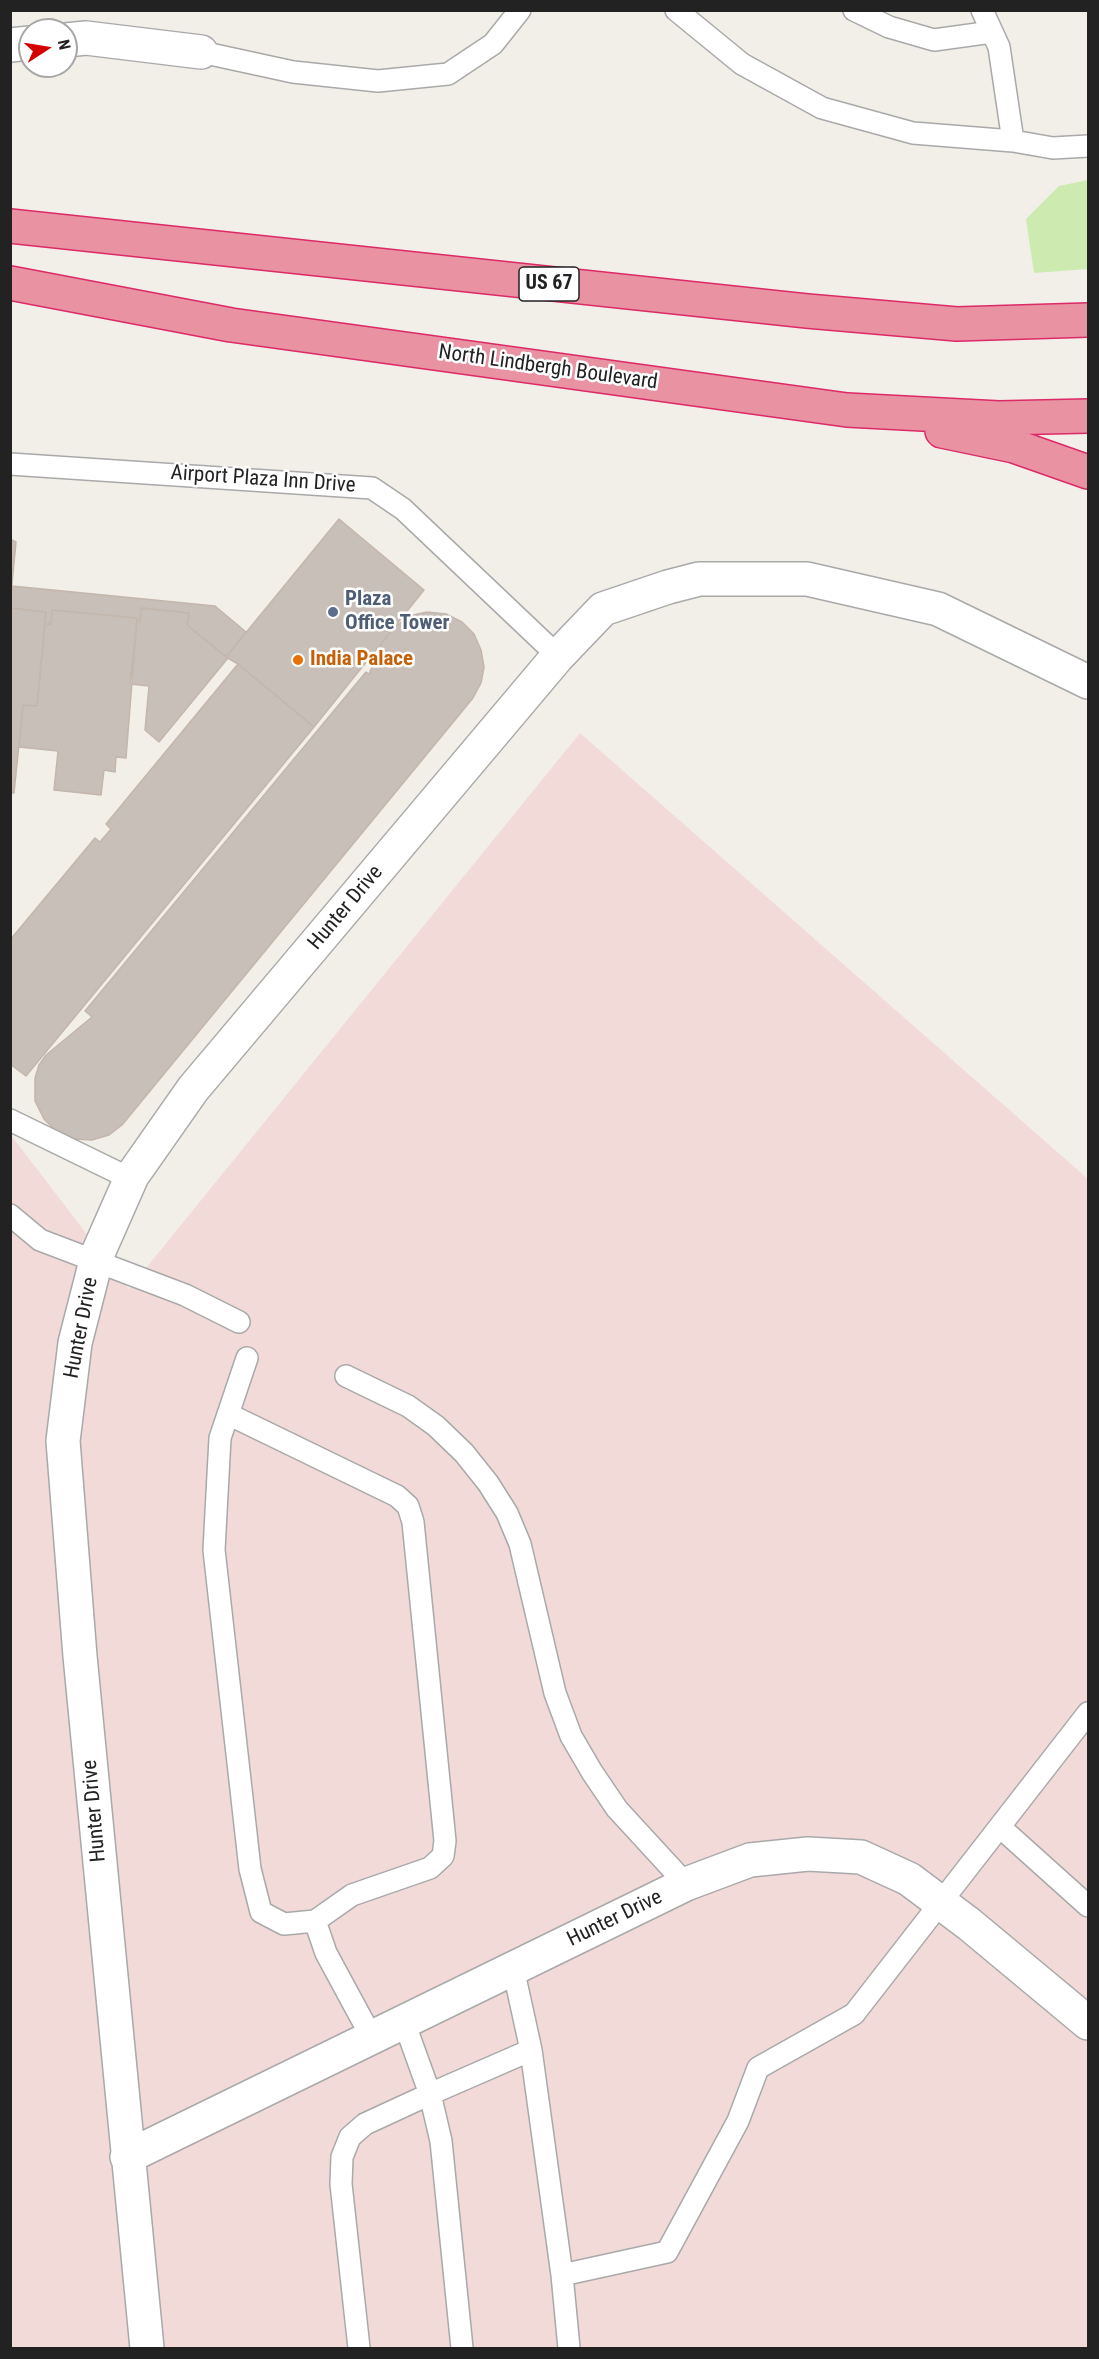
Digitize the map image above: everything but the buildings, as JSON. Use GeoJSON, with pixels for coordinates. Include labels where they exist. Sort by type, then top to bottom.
{"type":"FeatureCollection","features":[{"type":"Feature","properties":{"kind":"highway","name":"US 67"},"geometry":{"type":"LineString","coordinates":[[10,226],[807,312],[957,324],[1089,320]]}},
{"type":"Feature","properties":{"kind":"highway","name":"North Lindbergh Boulevard"},"geometry":{"type":"LineString","coordinates":[[10,283],[231,325],[847,410],[999,418],[1089,416]]}},
{"type":"Feature","properties":{"kind":"highway"},"geometry":{"type":"LineString","coordinates":[[847,410],[1014,446],[1089,472]]}},
{"type":"Feature","properties":{"kind":"street"},"geometry":{"type":"LineString","coordinates":[[78,39],[87,38],[201,52]]}},
{"type":"Feature","properties":{"kind":"street","name":"Hunter Drive"},"geometry":{"type":"LineString","coordinates":[[147,2349],[70,1542],[63,1441],[75,1343],[96,1261],[131,1179],[194,1089],[558,656],[603,609],[668,586],[699,579],[807,579],[938,609],[1089,681]]}},
{"type":"Feature","properties":{"kind":"street","name":"Hunter Drive"},"geometry":{"type":"LineString","coordinates":[[128,2157],[686,1884],[750,1860],[808,1854],[861,1857],[909,1879],[1089,2023]]}},
{"type":"Feature","properties":{"kind":"lane"},"geometry":{"type":"LineString","coordinates":[[201,52],[293,72],[378,81],[448,74],[493,44],[520,10]]}},
{"type":"Feature","properties":{"kind":"lane"},"geometry":{"type":"LineString","coordinates":[[676,10],[742,64],[822,108],[913,133],[1013,141],[1053,148],[1089,146]]}},
{"type":"Feature","properties":{"kind":"lane"},"geometry":{"type":"LineString","coordinates":[[854,10],[889,27],[934,40],[992,32]]}},
{"type":"Feature","properties":{"kind":"lane"},"geometry":{"type":"LineString","coordinates":[[981,10],[999,47],[1013,141]]}},
{"type":"Feature","properties":{"kind":"lane","name":"Airport Plaza Inn Drive"},"geometry":{"type":"LineString","coordinates":[[10,464],[372,488],[403,509],[558,656]]}},
{"type":"Feature","properties":{"kind":"lane"},"geometry":{"type":"LineString","coordinates":[[10,1120],[131,1179]]}},
{"type":"Feature","properties":{"kind":"lane"},"geometry":{"type":"LineString","coordinates":[[10,1215],[40,1240],[185,1295],[239,1322]]}},
{"type":"Feature","properties":{"kind":"lane"},"geometry":{"type":"LineString","coordinates":[[228,1414],[397,1496],[408,1506],[413,1522],[445,1841],[443,1856],[430,1868],[352,1895],[315,1921],[284,1924],[261,1912],[250,1869],[214,1550],[220,1438],[228,1414],[247,1358]]}},
{"type":"Feature","properties":{"kind":"lane"},"geometry":{"type":"LineString","coordinates":[[346,1376],[408,1406],[436,1426],[464,1454],[488,1483],[507,1513],[520,1544],[555,1693],[571,1736],[617,1809],[686,1884]]}},
{"type":"Feature","properties":{"kind":"lane"},"geometry":{"type":"LineString","coordinates":[[562,2275],[667,2252],[738,2121],[758,2068],[854,2014],[1089,1713]]}},
{"type":"Feature","properties":{"kind":"lane"},"geometry":{"type":"LineString","coordinates":[[1000,1827],[1089,1906]]}},
{"type":"Feature","properties":{"kind":"lane"},"geometry":{"type":"LineString","coordinates":[[315,1921],[326,1953],[372,2038]]}},
{"type":"Feature","properties":{"kind":"lane"},"geometry":{"type":"LineString","coordinates":[[513,1968],[531,2050],[562,2275],[569,2349]]}},
{"type":"Feature","properties":{"kind":"lane"},"geometry":{"type":"LineString","coordinates":[[404,2022],[430,2094],[441,2141],[462,2349]]}},
{"type":"Feature","properties":{"kind":"lane"},"geometry":{"type":"LineString","coordinates":[[359,2349],[341,2184],[342,2157],[350,2137],[365,2124],[531,2050]]}},
{"type":"Feature","properties":{"kind":"shaded area"},"geometry":{"type":"Polygon","coordinates":[[[580,733],[1088,1179],[1088,2348],[11,2348],[10,1134],[129,1289],[580,733]]]}},
{"type":"Feature","properties":{"kind":"green space"},"geometry":{"type":"Polygon","coordinates":[[[1088,180],[1088,269],[1034,273],[1026,219],[1059,186],[1088,180]]]}},
{"type":"Feature","properties":{"kind":"place","name":"Plaza Office Tower"},"geometry":{"type":"Point","coordinates":[333,612]}},
{"type":"Feature","properties":{"kind":"place","name":"India Palace"},"geometry":{"type":"Point","coordinates":[298,660]}}]}
